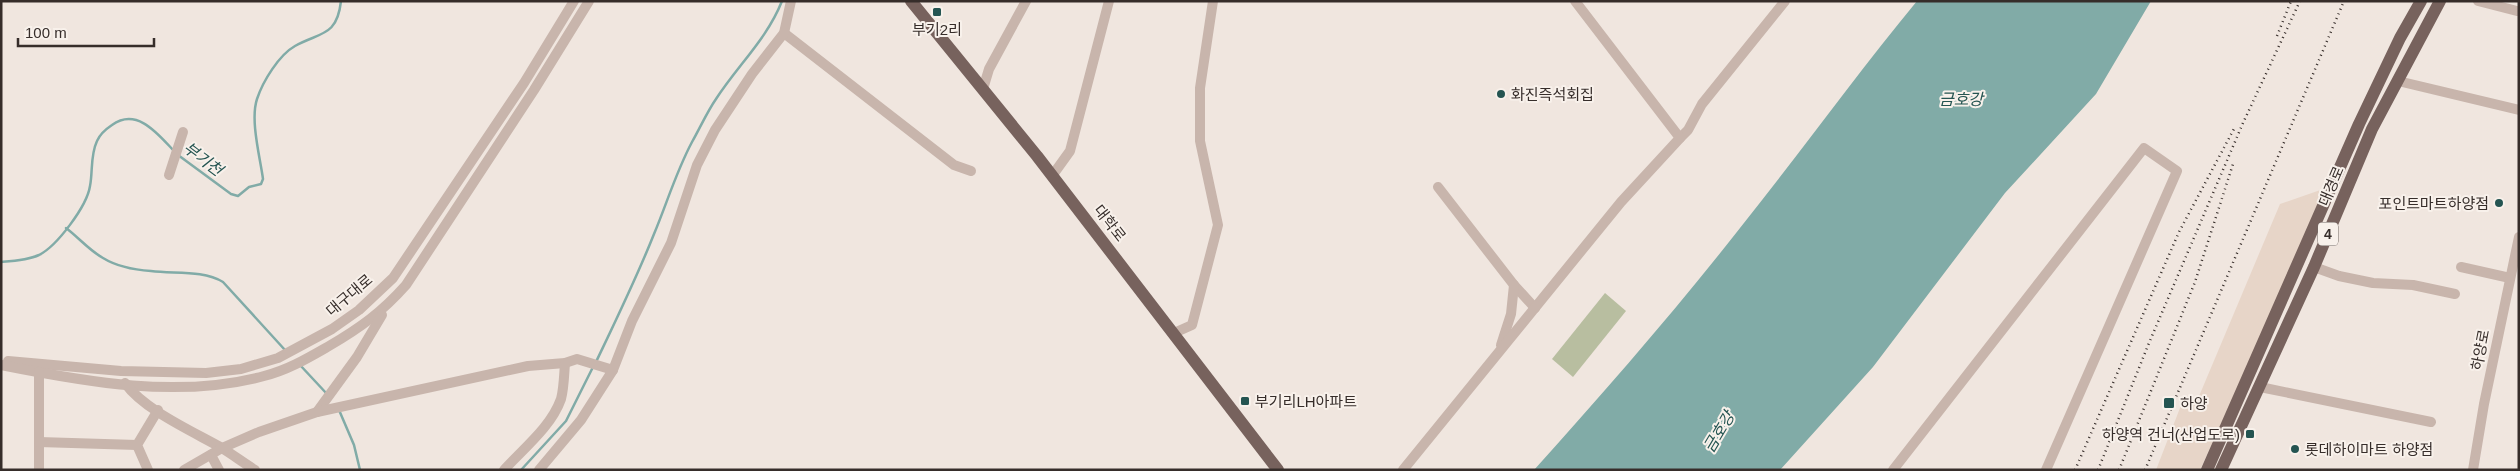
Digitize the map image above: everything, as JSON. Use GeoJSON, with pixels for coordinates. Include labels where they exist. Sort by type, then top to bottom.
{"type":"FeatureCollection","features":[{"type":"Feature","properties":{"kind":"main road","name":"대학로"},"geometry":{"type":"LineString","coordinates":[[911,1],[1052,176],[1278,470]]}},
{"type":"Feature","properties":{"kind":"main road","name":"대경로"},"geometry":{"type":"LineString","coordinates":[[2207,470],[2359,124],[2400,38],[2421,1]]}},
{"type":"Feature","properties":{"kind":"main road","name":"대경로"},"geometry":{"type":"LineString","coordinates":[[2221,470],[2314,267],[2372,129],[2440,1]]}},
{"type":"Feature","properties":{"kind":"street","name":"대구대로"},"geometry":{"type":"LineString","coordinates":[[1,360],[121,371],[206,373],[241,369],[278,358],[346,320],[393,278],[524,83],[574,1]]}},
{"type":"Feature","properties":{"kind":"street","name":"대구대로"},"geometry":{"type":"LineString","coordinates":[[126,385],[213,384],[264,376],[301,362],[363,326],[389,303],[411,277],[534,90],[589,1]]}},
{"type":"Feature","properties":{"kind":"street"},"geometry":{"type":"LineString","coordinates":[[539,470],[581,420],[603,366],[632,321],[671,243],[697,165],[715,130],[752,74],[784,33],[791,1]]}},
{"type":"Feature","properties":{"kind":"street"},"geometry":{"type":"LineString","coordinates":[[983,89],[989,69],[1026,1]]}},
{"type":"Feature","properties":{"kind":"street"},"geometry":{"type":"LineString","coordinates":[[1052,176],[1070,151],[1109,1]]}},
{"type":"Feature","properties":{"kind":"street"},"geometry":{"type":"LineString","coordinates":[[1174,333],[1192,325],[1218,225],[1200,141],[1200,88],[1214,1]]}},
{"type":"Feature","properties":{"kind":"street"},"geometry":{"type":"LineString","coordinates":[[1575,1],[1680,138]]}},
{"type":"Feature","properties":{"kind":"street"},"geometry":{"type":"LineString","coordinates":[[1403,470],[1621,202],[1688,130],[1702,104],[1785,1]]}},
{"type":"Feature","properties":{"kind":"street"},"geometry":{"type":"LineString","coordinates":[[2478,1],[2517,11]]}},
{"type":"Feature","properties":{"kind":"street"},"geometry":{"type":"LineString","coordinates":[[784,33],[954,166],[971,171]]}},
{"type":"Feature","properties":{"kind":"street"},"geometry":{"type":"LineString","coordinates":[[2398,81],[2519,110]]}},
{"type":"Feature","properties":{"kind":"street"},"geometry":{"type":"LineString","coordinates":[[169,175],[183,132]]}},
{"type":"Feature","properties":{"kind":"street"},"geometry":{"type":"LineString","coordinates":[[1893,470],[2144,148],[2177,171],[2046,470]]}},
{"type":"Feature","properties":{"kind":"street"},"geometry":{"type":"LineString","coordinates":[[1438,187],[1534,308]]}},
{"type":"Feature","properties":{"kind":"street","name":"하양로"},"geometry":{"type":"LineString","coordinates":[[2473,470],[2484,404],[2519,237]]}},
{"type":"Feature","properties":{"kind":"street"},"geometry":{"type":"LineString","coordinates":[[2461,266],[2510,278]]}},
{"type":"Feature","properties":{"kind":"street"},"geometry":{"type":"LineString","coordinates":[[2314,267],[2356,279],[2413,285],[2455,294]]}},
{"type":"Feature","properties":{"kind":"street"},"geometry":{"type":"LineString","coordinates":[[1499,352],[1511,314],[1514,285]]}},
{"type":"Feature","properties":{"kind":"street"},"geometry":{"type":"LineString","coordinates":[[317,412],[357,357],[389,303]]}},
{"type":"Feature","properties":{"kind":"street"},"geometry":{"type":"LineString","coordinates":[[184,470],[222,448],[259,432],[317,412],[528,366],[565,364],[577,359],[603,366]]}},
{"type":"Feature","properties":{"kind":"street"},"geometry":{"type":"LineString","coordinates":[[504,470],[547,424],[563,392],[565,364]]}},
{"type":"Feature","properties":{"kind":"street"},"geometry":{"type":"LineString","coordinates":[[1,365],[126,385],[183,427],[222,448],[255,470]]}},
{"type":"Feature","properties":{"kind":"street"},"geometry":{"type":"LineString","coordinates":[[121,371],[126,385]]}},
{"type":"Feature","properties":{"kind":"street"},"geometry":{"type":"LineString","coordinates":[[39,372],[39,470]]}},
{"type":"Feature","properties":{"kind":"street"},"geometry":{"type":"LineString","coordinates":[[2260,387],[2431,422]]}},
{"type":"Feature","properties":{"kind":"street"},"geometry":{"type":"LineString","coordinates":[[137,445],[158,410]]}},
{"type":"Feature","properties":{"kind":"street"},"geometry":{"type":"LineString","coordinates":[[39,442],[137,445]]}},
{"type":"Feature","properties":{"kind":"street"},"geometry":{"type":"LineString","coordinates":[[137,445],[148,470]]}},
{"type":"Feature","properties":{"kind":"street"},"geometry":{"type":"LineString","coordinates":[[211,454],[220,470]]}},
{"type":"Feature","properties":{"kind":"green space"},"geometry":{"type":"Polygon","coordinates":[[[1605,293],[1626,311],[1573,377],[1552,359],[1605,293]]]}},
{"type":"Feature","properties":{"kind":"shaded area"},"geometry":{"type":"Polygon","coordinates":[[[2329,187],[2200,470],[2156,470],[2185,395],[2197,401],[2280,204],[2329,187]]]}},
{"type":"Feature","properties":{"kind":"water","name":"금호강"},"geometry":{"type":"Polygon","coordinates":[[[1917,1],[2151,1],[2096,94],[2005,193],[1873,367],[1780,470],[1534,470],[1690,290],[1917,1]]]}},
{"type":"Feature","properties":{"kind":"waterway","name":"부기천"},"geometry":{"type":"LineString","coordinates":[[178,155],[231,194],[238,196],[249,187],[261,184],[263,179],[256,139],[255,117],[255,108],[260,92],[272,69],[289,50],[326,32],[331,27],[336,21],[341,1]]}},
{"type":"Feature","properties":{"kind":"waterway"},"geometry":{"type":"LineString","coordinates":[[596,362],[641,266],[686,153],[713,104],[760,40],[776,15],[782,1]]}},
{"type":"Feature","properties":{"kind":"waterway","name":"부기천"},"geometry":{"type":"LineString","coordinates":[[1,262],[39,255],[54,243],[70,225],[88,194],[93,152],[97,141],[103,132],[112,125],[121,120],[130,119],[138,121],[154,131],[174,151]]}},
{"type":"Feature","properties":{"kind":"waterway"},"geometry":{"type":"LineString","coordinates":[[66,228],[89,248],[108,261],[133,269],[198,274],[223,282],[285,350]]}},
{"type":"Feature","properties":{"kind":"waterway"},"geometry":{"type":"LineString","coordinates":[[300,365],[327,394]]}},
{"type":"Feature","properties":{"kind":"waterway"},"geometry":{"type":"LineString","coordinates":[[521,470],[566,421],[593,367]]}},
{"type":"Feature","properties":{"kind":"waterway"},"geometry":{"type":"LineString","coordinates":[[339,410],[354,445],[360,470]]}},
{"type":"Feature","properties":{"kind":"railway"},"geometry":{"type":"LineString","coordinates":[[2277,36],[2291,1]]}},
{"type":"Feature","properties":{"kind":"railway"},"geometry":{"type":"LineString","coordinates":[[2098,470],[2149,343],[2243,123],[2300,1]]}},
{"type":"Feature","properties":{"kind":"railway"},"geometry":{"type":"LineString","coordinates":[[2145,470],[2344,1]]}},
{"type":"Feature","properties":{"kind":"railway"},"geometry":{"type":"LineString","coordinates":[[2075,470],[2179,232],[2235,127]]}},
{"type":"Feature","properties":{"kind":"railway"},"geometry":{"type":"LineString","coordinates":[[2119,470],[2195,282],[2234,161]]}},
{"type":"Feature","properties":{"kind":"place","name":"부기2리"},"geometry":{"type":"Point","coordinates":[937,12]}},
{"type":"Feature","properties":{"kind":"place","name":"화진즉석회집"},"geometry":{"type":"Point","coordinates":[1501,94]}},
{"type":"Feature","properties":{"kind":"place","name":"포인트마트하양점"},"geometry":{"type":"Point","coordinates":[2499,203]}},
{"type":"Feature","properties":{"kind":"place","name":"부기리LH아파트"},"geometry":{"type":"Point","coordinates":[1245,401]}},
{"type":"Feature","properties":{"kind":"place","name":"하양"},"geometry":{"type":"Point","coordinates":[2169,403]}},
{"type":"Feature","properties":{"kind":"place","name":"하양역 건너(산업도로)"},"geometry":{"type":"Point","coordinates":[2250,434]}},
{"type":"Feature","properties":{"kind":"place","name":"롯데하이마트 하양점"},"geometry":{"type":"Point","coordinates":[2295,449]}}]}
